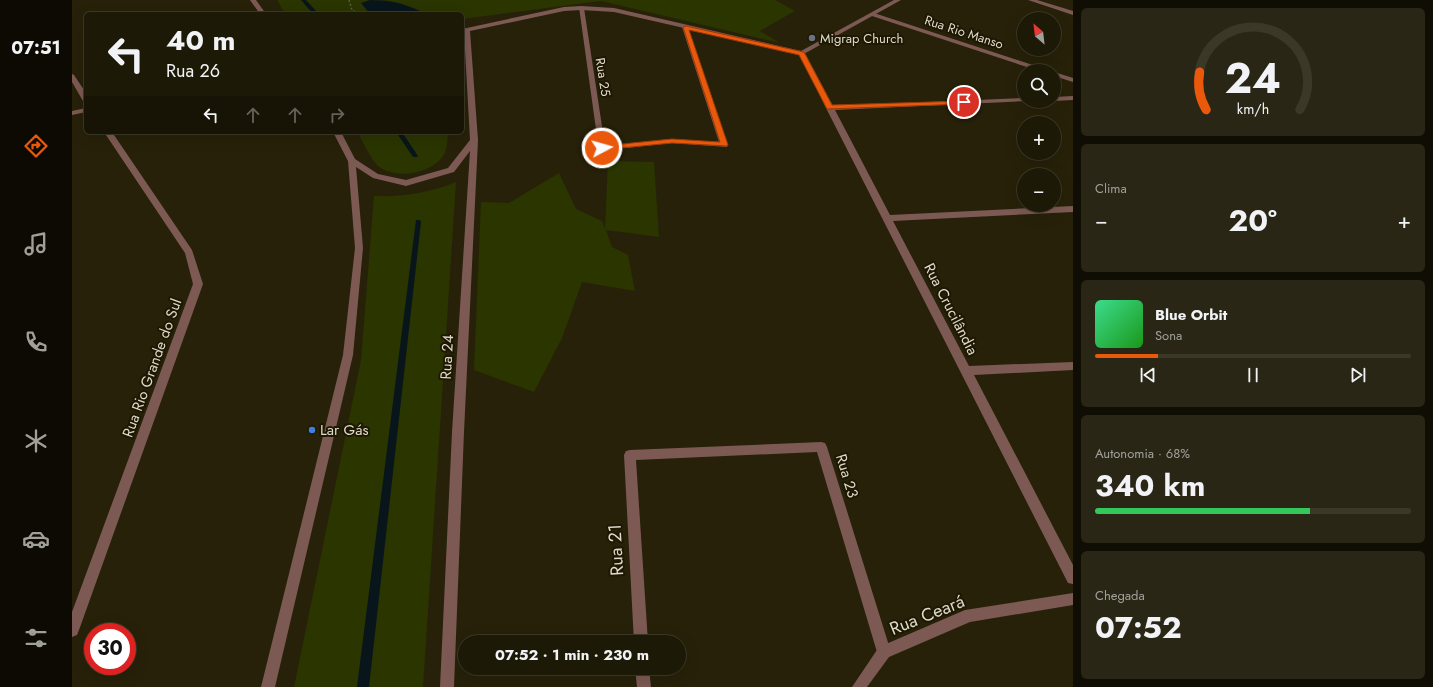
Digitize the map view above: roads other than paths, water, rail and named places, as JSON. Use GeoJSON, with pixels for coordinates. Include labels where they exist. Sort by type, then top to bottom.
{"type":"FeatureCollection","features":[{"type":"Feature","properties":{"kind":"street"},"geometry":{"type":"LineString","coordinates":[[253,0],[262,12]]}},
{"type":"Feature","properties":{"kind":"street"},"geometry":{"type":"LineString","coordinates":[[464,30],[564,9],[581,8],[614,10],[802,53],[874,15],[898,0]]}},
{"type":"Feature","properties":{"kind":"street"},"geometry":{"type":"LineString","coordinates":[[1031,0],[1073,13]]}},
{"type":"Feature","properties":{"kind":"street","name":"Rua 25"},"geometry":{"type":"LineString","coordinates":[[581,8],[602,148],[672,141],[724,145],[686,27]]}},
{"type":"Feature","properties":{"kind":"street","name":"Rua Rio Manso"},"geometry":{"type":"LineString","coordinates":[[874,15],[1024,64]]}},
{"type":"Feature","properties":{"kind":"street","name":"Rua 24"},"geometry":{"type":"LineString","coordinates":[[447,687],[458,432],[474,140],[464,30]]}},
{"type":"Feature","properties":{"kind":"street","name":"Rua Crucilândia"},"geometry":{"type":"LineString","coordinates":[[802,53],[1073,578]]}},
{"type":"Feature","properties":{"kind":"street"},"geometry":{"type":"LineString","coordinates":[[72,76],[84,96]]}},
{"type":"Feature","properties":{"kind":"street"},"geometry":{"type":"LineString","coordinates":[[1061,76],[1073,80]]}},
{"type":"Feature","properties":{"kind":"street"},"geometry":{"type":"LineString","coordinates":[[1061,99],[1073,98]]}},
{"type":"Feature","properties":{"kind":"street"},"geometry":{"type":"LineString","coordinates":[[830,108],[1017,100]]}},
{"type":"Feature","properties":{"kind":"street"},"geometry":{"type":"LineString","coordinates":[[72,112],[84,110]]}},
{"type":"Feature","properties":{"kind":"street","name":"Rua Rio Grande do Sul"},"geometry":{"type":"LineString","coordinates":[[72,630],[198,284],[189,252],[109,134]]}},
{"type":"Feature","properties":{"kind":"street"},"geometry":{"type":"LineString","coordinates":[[268,687],[348,355],[359,248],[352,161],[338,134]]}},
{"type":"Feature","properties":{"kind":"street"},"geometry":{"type":"LineString","coordinates":[[352,161],[376,176],[406,183],[451,170],[474,140]]}},
{"type":"Feature","properties":{"kind":"street"},"geometry":{"type":"LineString","coordinates":[[887,218],[1073,209]]}},
{"type":"Feature","properties":{"kind":"street"},"geometry":{"type":"LineString","coordinates":[[966,371],[1073,366]]}},
{"type":"Feature","properties":{"kind":"street","name":"Rua 23"},"geometry":{"type":"LineString","coordinates":[[630,456],[821,447],[884,652]]}},
{"type":"Feature","properties":{"kind":"street","name":"Rua 21"},"geometry":{"type":"LineString","coordinates":[[630,456],[641,635]]}},
{"type":"Feature","properties":{"kind":"street","name":"Rua Ceará"},"geometry":{"type":"LineString","coordinates":[[859,687],[884,652],[970,615],[1073,599]]}},
{"type":"Feature","properties":{"kind":"street"},"geometry":{"type":"LineString","coordinates":[[643,675],[644,687]]}},
{"type":"Feature","properties":{"kind":"waterway"},"geometry":{"type":"LineString","coordinates":[[303,0],[314,12]]}},
{"type":"Feature","properties":{"kind":"waterway"},"geometry":{"type":"LineString","coordinates":[[400,134],[415,156]]}},
{"type":"Feature","properties":{"kind":"waterway"},"geometry":{"type":"LineString","coordinates":[[363,687],[418,222]]}},
{"type":"Feature","properties":{"kind":"place","name":"Migrap Church"},"geometry":{"type":"Point","coordinates":[812,38]}},
{"type":"Feature","properties":{"kind":"place","name":"Lar Gás"},"geometry":{"type":"Point","coordinates":[312,430]}}]}
